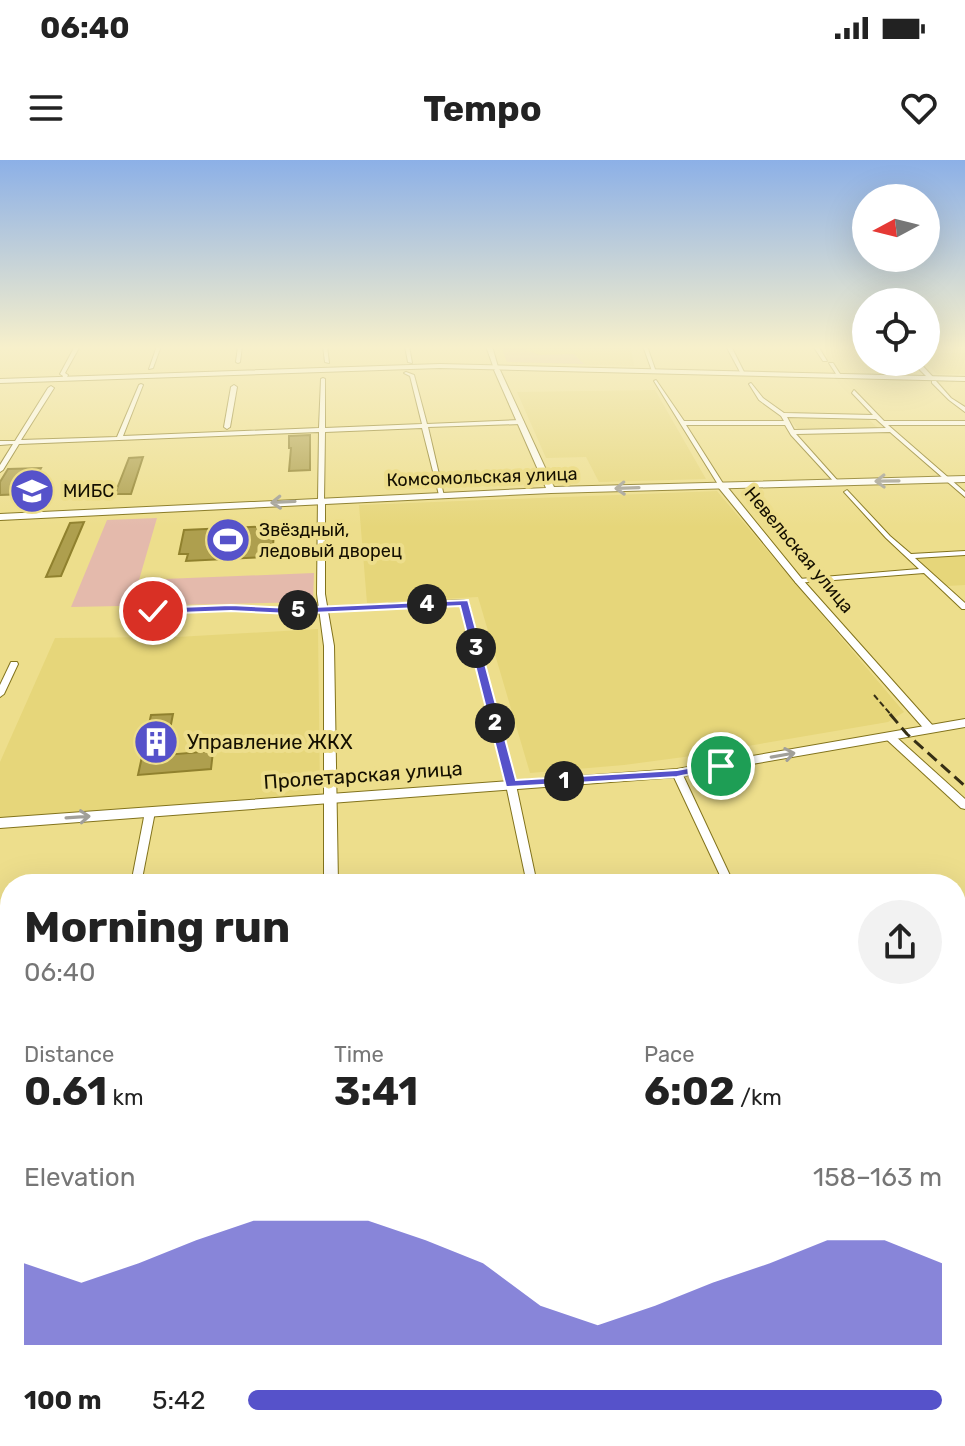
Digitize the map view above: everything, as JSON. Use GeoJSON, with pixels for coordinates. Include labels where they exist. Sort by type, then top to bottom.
{"type":"FeatureCollection","features":[{"type":"Feature","properties":{"kind":"main road"},"geometry":{"type":"LineString","coordinates":[[514,406],[551,490]]}},
{"type":"Feature","properties":{"kind":"main road","name":"Комсомольская улица"},"geometry":{"type":"LineString","coordinates":[[0,517],[551,490],[965,479]]}},
{"type":"Feature","properties":{"kind":"main road","name":"Пролетарская улица"},"geometry":{"type":"LineString","coordinates":[[0,823],[677,773],[965,723]]}},
{"type":"Feature","properties":{"kind":"street"},"geometry":{"type":"LineString","coordinates":[[0,470],[40,406]]}},
{"type":"Feature","properties":{"kind":"street"},"geometry":{"type":"LineString","coordinates":[[119,439],[132,406]]}},
{"type":"Feature","properties":{"kind":"street"},"geometry":{"type":"LineString","coordinates":[[227,427],[231,406]]}},
{"type":"Feature","properties":{"kind":"street"},"geometry":{"type":"LineString","coordinates":[[324,406],[321,500],[323,608],[329,646],[331,874]]}},
{"type":"Feature","properties":{"kind":"street"},"geometry":{"type":"LineString","coordinates":[[419,406],[442,495]]}},
{"type":"Feature","properties":{"kind":"street","name":"Невельская улица"},"geometry":{"type":"LineString","coordinates":[[671,406],[721,485],[799,581],[930,729]]}},
{"type":"Feature","properties":{"kind":"street"},"geometry":{"type":"LineString","coordinates":[[771,406],[783,415],[793,432],[836,482]]}},
{"type":"Feature","properties":{"kind":"street"},"geometry":{"type":"LineString","coordinates":[[866,406],[965,495]]}},
{"type":"Feature","properties":{"kind":"street"},"geometry":{"type":"LineString","coordinates":[[783,415],[876,417]]}},
{"type":"Feature","properties":{"kind":"street"},"geometry":{"type":"LineString","coordinates":[[0,443],[521,422]]}},
{"type":"Feature","properties":{"kind":"street"},"geometry":{"type":"LineString","coordinates":[[682,423],[787,423]]}},
{"type":"Feature","properties":{"kind":"street"},"geometry":{"type":"LineString","coordinates":[[883,423],[965,423]]}},
{"type":"Feature","properties":{"kind":"street"},"geometry":{"type":"LineString","coordinates":[[227,427],[239,434]]}},
{"type":"Feature","properties":{"kind":"street"},"geometry":{"type":"LineString","coordinates":[[211,435],[227,427]]}},
{"type":"Feature","properties":{"kind":"street"},"geometry":{"type":"LineString","coordinates":[[793,432],[892,430]]}},
{"type":"Feature","properties":{"kind":"street"},"geometry":{"type":"LineString","coordinates":[[847,492],[888,537],[965,607]]}},
{"type":"Feature","properties":{"kind":"street"},"geometry":{"type":"LineString","coordinates":[[911,556],[965,553]]}},
{"type":"Feature","properties":{"kind":"street"},"geometry":{"type":"LineString","coordinates":[[799,581],[926,571]]}},
{"type":"Feature","properties":{"kind":"street"},"geometry":{"type":"LineString","coordinates":[[153,611],[464,602],[511,785],[530,874]]}},
{"type":"Feature","properties":{"kind":"street"},"geometry":{"type":"LineString","coordinates":[[0,694],[14,664]]}},
{"type":"Feature","properties":{"kind":"street"},"geometry":{"type":"LineString","coordinates":[[890,737],[965,805]]}},
{"type":"Feature","properties":{"kind":"street"},"geometry":{"type":"LineString","coordinates":[[677,773],[724,874]]}},
{"type":"Feature","properties":{"kind":"street"},"geometry":{"type":"LineString","coordinates":[[138,874],[150,812]]}},
{"type":"Feature","properties":{"kind":"shaded area"},"geometry":{"type":"Polygon","coordinates":[[[523,406],[664,406],[706,479],[599,482],[586,457],[546,458],[523,406]]]}},
{"type":"Feature","properties":{"kind":"shaded area"},"geometry":{"type":"Polygon","coordinates":[[[787,417],[866,417],[879,429],[799,430],[787,417]]]}},
{"type":"Feature","properties":{"kind":"shaded area"},"geometry":{"type":"Polygon","coordinates":[[[717,491],[904,712],[888,722],[684,757],[530,773],[478,597],[367,603],[359,505],[717,491]]]}},
{"type":"Feature","properties":{"kind":"shaded area"},"geometry":{"type":"Polygon","coordinates":[[[157,518],[139,580],[314,573],[313,602],[71,607],[107,520],[157,518]]]}},
{"type":"Feature","properties":{"kind":"shaded area"},"geometry":{"type":"Polygon","coordinates":[[[965,555],[965,585],[947,586],[917,558],[965,555]]]}},
{"type":"Feature","properties":{"kind":"shaded area"},"geometry":{"type":"Polygon","coordinates":[[[318,629],[320,794],[0,819],[0,762],[55,638],[177,637],[318,629]]]}},
{"type":"Feature","properties":{"kind":"building"},"geometry":{"type":"Polygon","coordinates":[[[310,435],[310,470],[289,471],[289,436],[310,435]]]}},
{"type":"Feature","properties":{"kind":"building"},"geometry":{"type":"Polygon","coordinates":[[[143,457],[131,494],[115,494],[129,458],[143,457]]]}},
{"type":"Feature","properties":{"kind":"building"},"geometry":{"type":"Polygon","coordinates":[[[41,468],[27,494],[0,495],[0,482],[8,469],[41,468]]]}},
{"type":"Feature","properties":{"kind":"building"},"geometry":{"type":"Polygon","coordinates":[[[84,522],[61,576],[46,577],[70,523],[84,522]]]}},
{"type":"Feature","properties":{"kind":"building","name":"Звёздный, ледовый дворец"},"geometry":{"type":"Polygon","coordinates":[[[274,526],[273,549],[265,549],[265,557],[186,561],[188,554],[179,554],[184,530],[274,526]]]}},
{"type":"Feature","properties":{"kind":"building","name":"Управление ЖКХ"},"geometry":{"type":"Polygon","coordinates":[[[173,714],[165,755],[213,751],[211,769],[138,775],[151,715],[173,714]]]}},
{"type":"Feature","properties":{"kind":"railway"},"geometry":{"type":"LineString","coordinates":[[874,695],[892,716]]}},
{"type":"Feature","properties":{"kind":"railway"},"geometry":{"type":"LineString","coordinates":[[890,714],[907,734],[965,786]]}},
{"type":"Feature","properties":{"kind":"place","name":"МИБС"},"geometry":{"type":"Point","coordinates":[32,491]}},
{"type":"Feature","properties":{"kind":"place","name":"Звёздный, ледовый дворец"},"geometry":{"type":"Point","coordinates":[228,540]}},
{"type":"Feature","properties":{"kind":"place","name":"Управление ЖКХ"},"geometry":{"type":"Point","coordinates":[156,742]}},
{"type":"Feature","properties":{"kind":"route"},"geometry":{"type":"LineString","coordinates":[[153,611],[231,608],[291,611],[464,602],[511,785],[677,773],[721,766]]}}]}
